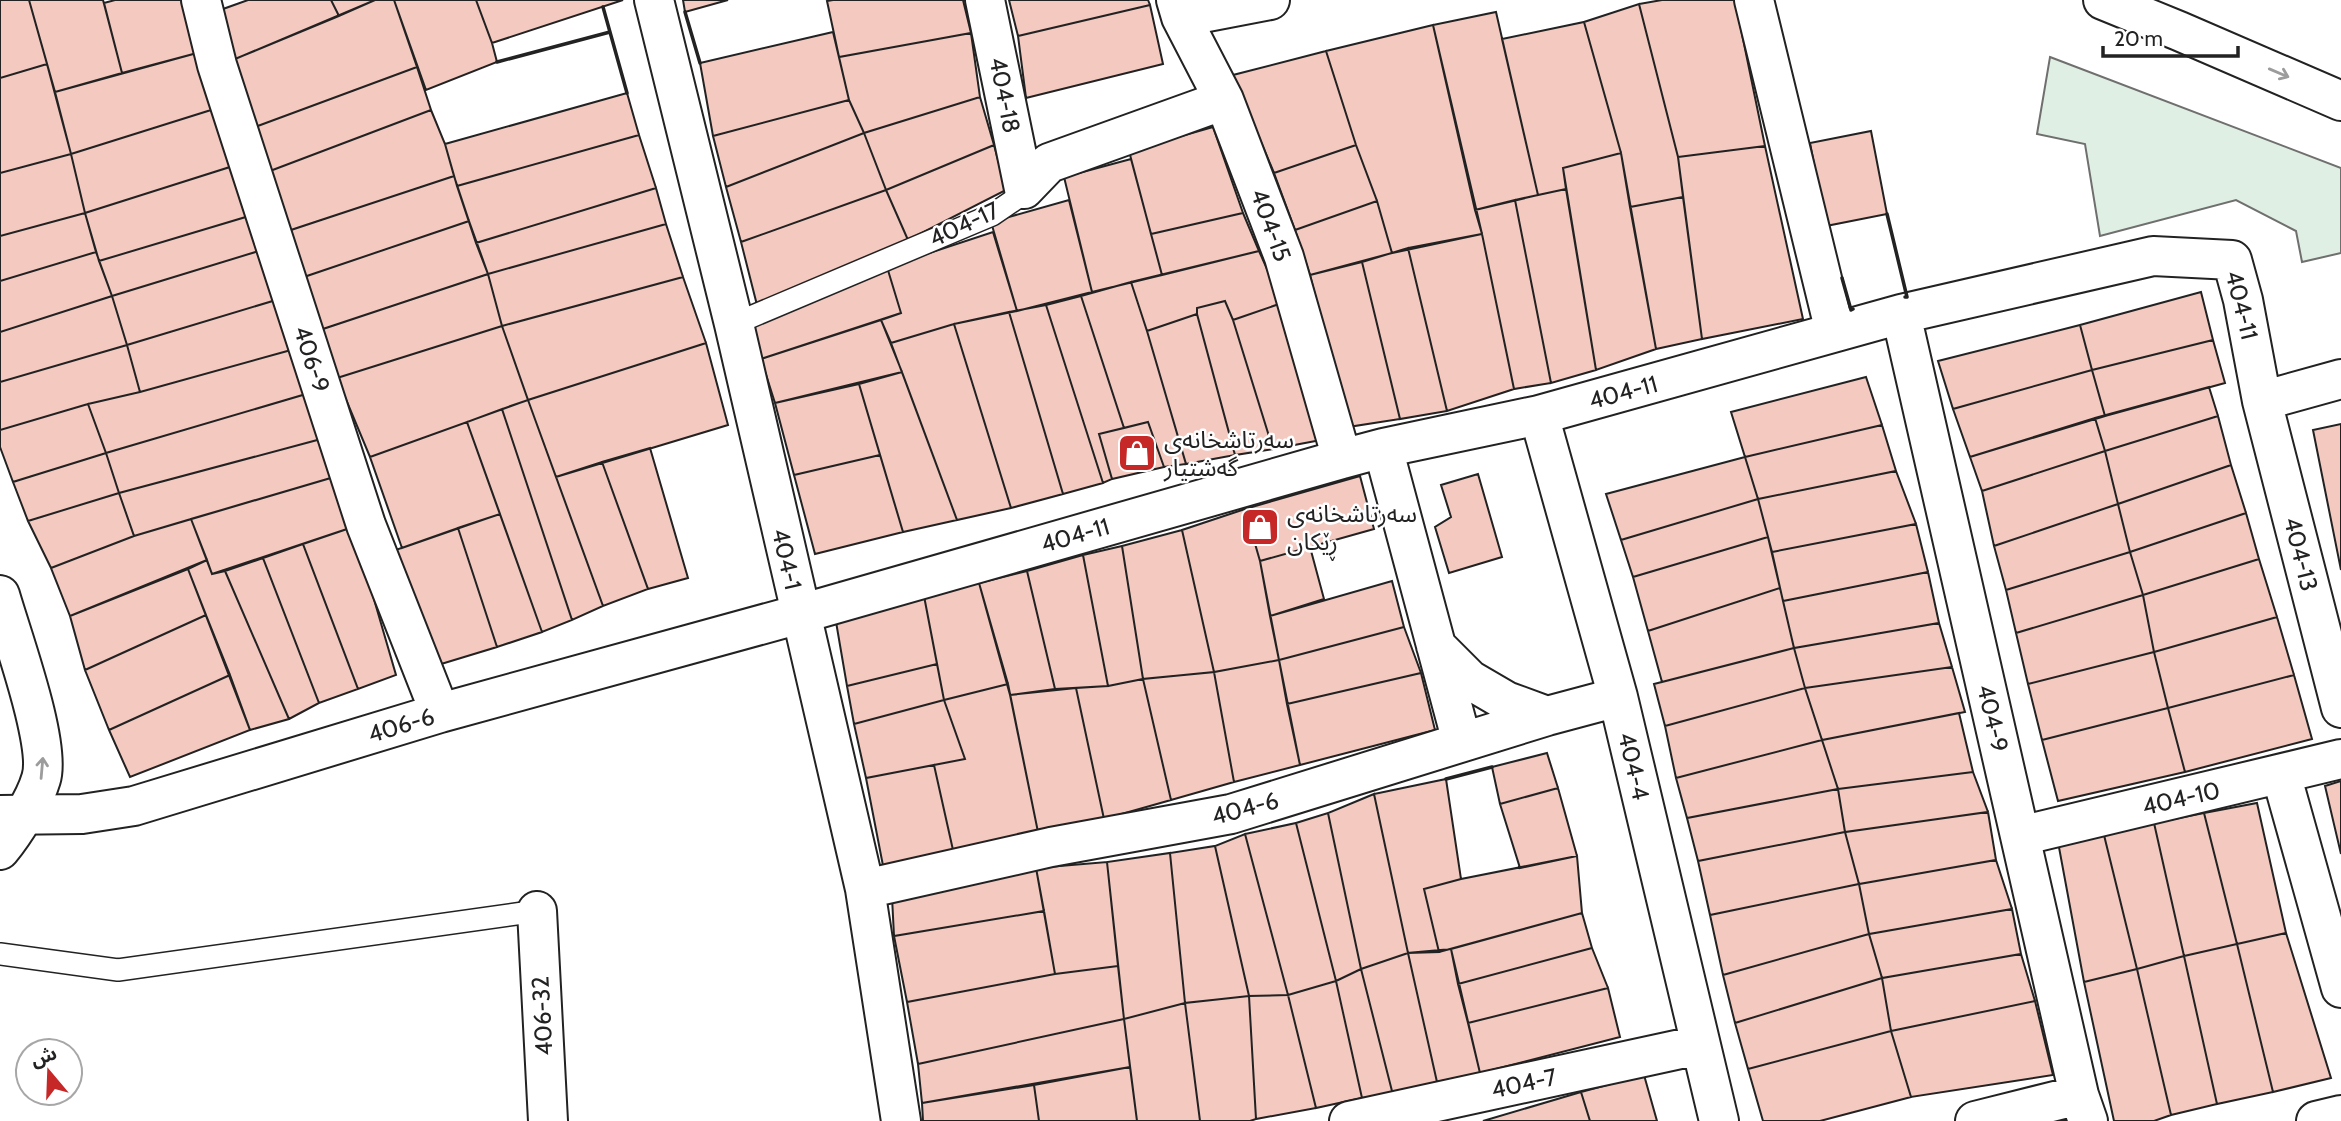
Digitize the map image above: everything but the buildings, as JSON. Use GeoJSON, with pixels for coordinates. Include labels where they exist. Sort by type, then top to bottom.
{"type":"FeatureCollection","features":[{"type":"Feature","properties":{"kind":"street","name":"406-9"},"geometry":{"type":"LineString","coordinates":[[201,0],[217,65],[366,526],[440,713]]}},
{"type":"Feature","properties":{"kind":"street","name":"404-1"},"geometry":{"type":"LineString","coordinates":[[654,0],[734,324],[865,889],[901,1121]]}},
{"type":"Feature","properties":{"kind":"street","name":"404-18"},"geometry":{"type":"LineString","coordinates":[[985,0],[1024,189]]}},
{"type":"Feature","properties":{"kind":"street"},"geometry":{"type":"LineString","coordinates":[[1179,9],[1270,0]]}},
{"type":"Feature","properties":{"kind":"street"},"geometry":{"type":"LineString","coordinates":[[1754,0],[1835,332]]}},
{"type":"Feature","properties":{"kind":"street"},"geometry":{"type":"LineString","coordinates":[[2103,0],[2341,101]]}},
{"type":"Feature","properties":{"kind":"street","name":"404-15"},"geometry":{"type":"LineString","coordinates":[[1179,9],[1224,100],[1284,257],[1342,459]]}},
{"type":"Feature","properties":{"kind":"street","name":"404-17"},"geometry":{"type":"LineString","coordinates":[[1024,189],[1049,163],[1224,100]]}},
{"type":"Feature","properties":{"kind":"street","name":"404-11"},"geometry":{"type":"LineString","coordinates":[[800,614],[1383,448],[1539,415],[1901,314],[2153,256],[2232,260],[2244,300],[2262,401]]}},
{"type":"Feature","properties":{"kind":"street","name":"404-9"},"geometry":{"type":"LineString","coordinates":[[1901,314],[2084,1108]]}},
{"type":"Feature","properties":{"kind":"street"},"geometry":{"type":"LineString","coordinates":[[2262,401],[2341,379]]}},
{"type":"Feature","properties":{"kind":"street","name":"404-13"},"geometry":{"type":"LineString","coordinates":[[2262,401],[2341,708]]}},
{"type":"Feature","properties":{"kind":"street","name":"404-4"},"geometry":{"type":"LineString","coordinates":[[1539,415],[1618,697],[1718,1121]]}},
{"type":"Feature","properties":{"kind":"street"},"geometry":{"type":"LineString","coordinates":[[1383,448],[1462,742]]}},
{"type":"Feature","properties":{"kind":"street"},"geometry":{"type":"LineString","coordinates":[[0,595],[41,736],[43,761],[41,779],[12,814],[0,850]]}},
{"type":"Feature","properties":{"kind":"street","name":"406-6"},"geometry":{"type":"LineString","coordinates":[[12,814],[82,814],[134,806],[440,713],[800,614]]}},
{"type":"Feature","properties":{"kind":"street"},"geometry":{"type":"LineString","coordinates":[[1435,645],[1471,680],[1506,701],[1548,716]]}},
{"type":"Feature","properties":{"kind":"street","name":"404-6"},"geometry":{"type":"LineString","coordinates":[[865,889],[1051,847],[1231,814],[1618,697]]}},
{"type":"Feature","properties":{"kind":"street","name":"404-10"},"geometry":{"type":"LineString","coordinates":[[2021,836],[2341,759]]}},
{"type":"Feature","properties":{"kind":"street"},"geometry":{"type":"LineString","coordinates":[[2281,774],[2341,988]]}},
{"type":"Feature","properties":{"kind":"street","name":"406-32"},"geometry":{"type":"LineString","coordinates":[[537,912],[548,1121]]}},
{"type":"Feature","properties":{"kind":"street","name":"404-7"},"geometry":{"type":"LineString","coordinates":[[1349,1121],[1699,1045]]}},
{"type":"Feature","properties":{"kind":"street"},"geometry":{"type":"LineString","coordinates":[[1975,1121],[2084,1108]]}},
{"type":"Feature","properties":{"kind":"street"},"geometry":{"type":"LineString","coordinates":[[2316,1121],[2341,1115]]}},
{"type":"Feature","properties":{"kind":"lane","name":"404-17"},"geometry":{"type":"LineString","coordinates":[[734,324],[992,215],[1017,198],[1024,189]]}},
{"type":"Feature","properties":{"kind":"lane"},"geometry":{"type":"LineString","coordinates":[[0,954],[118,970],[537,912]]}},
{"type":"Feature","properties":{"kind":"green space"},"geometry":{"type":"Polygon","coordinates":[[[2050,57],[2341,168],[2341,253],[2302,262],[2296,231],[2236,200],[2100,236],[2085,144],[2037,134],[2050,57]]]}},
{"type":"Feature","properties":{"kind":"wall"},"geometry":{"type":"LineString","coordinates":[[603,7],[627,93]]}},
{"type":"Feature","properties":{"kind":"wall"},"geometry":{"type":"LineString","coordinates":[[685,12],[700,63]]}},
{"type":"Feature","properties":{"kind":"wall"},"geometry":{"type":"LineString","coordinates":[[497,62],[610,32]]}},
{"type":"Feature","properties":{"kind":"wall"},"geometry":{"type":"LineString","coordinates":[[1887,214],[1905,297]]}},
{"type":"Feature","properties":{"kind":"wall"},"geometry":{"type":"LineString","coordinates":[[1842,278],[1851,310],[1853,309]]}},
{"type":"Feature","properties":{"kind":"wall"},"geometry":{"type":"LineString","coordinates":[[1446,779],[1492,767]]}},
{"type":"Feature","properties":{"kind":"place","name":"سەرتاشخانەی گەشتیار"},"geometry":{"type":"Point","coordinates":[1137,453]}},
{"type":"Feature","properties":{"kind":"place","name":"سەرتاشخانەی ڕێکان"},"geometry":{"type":"Point","coordinates":[1260,527]}}]}
